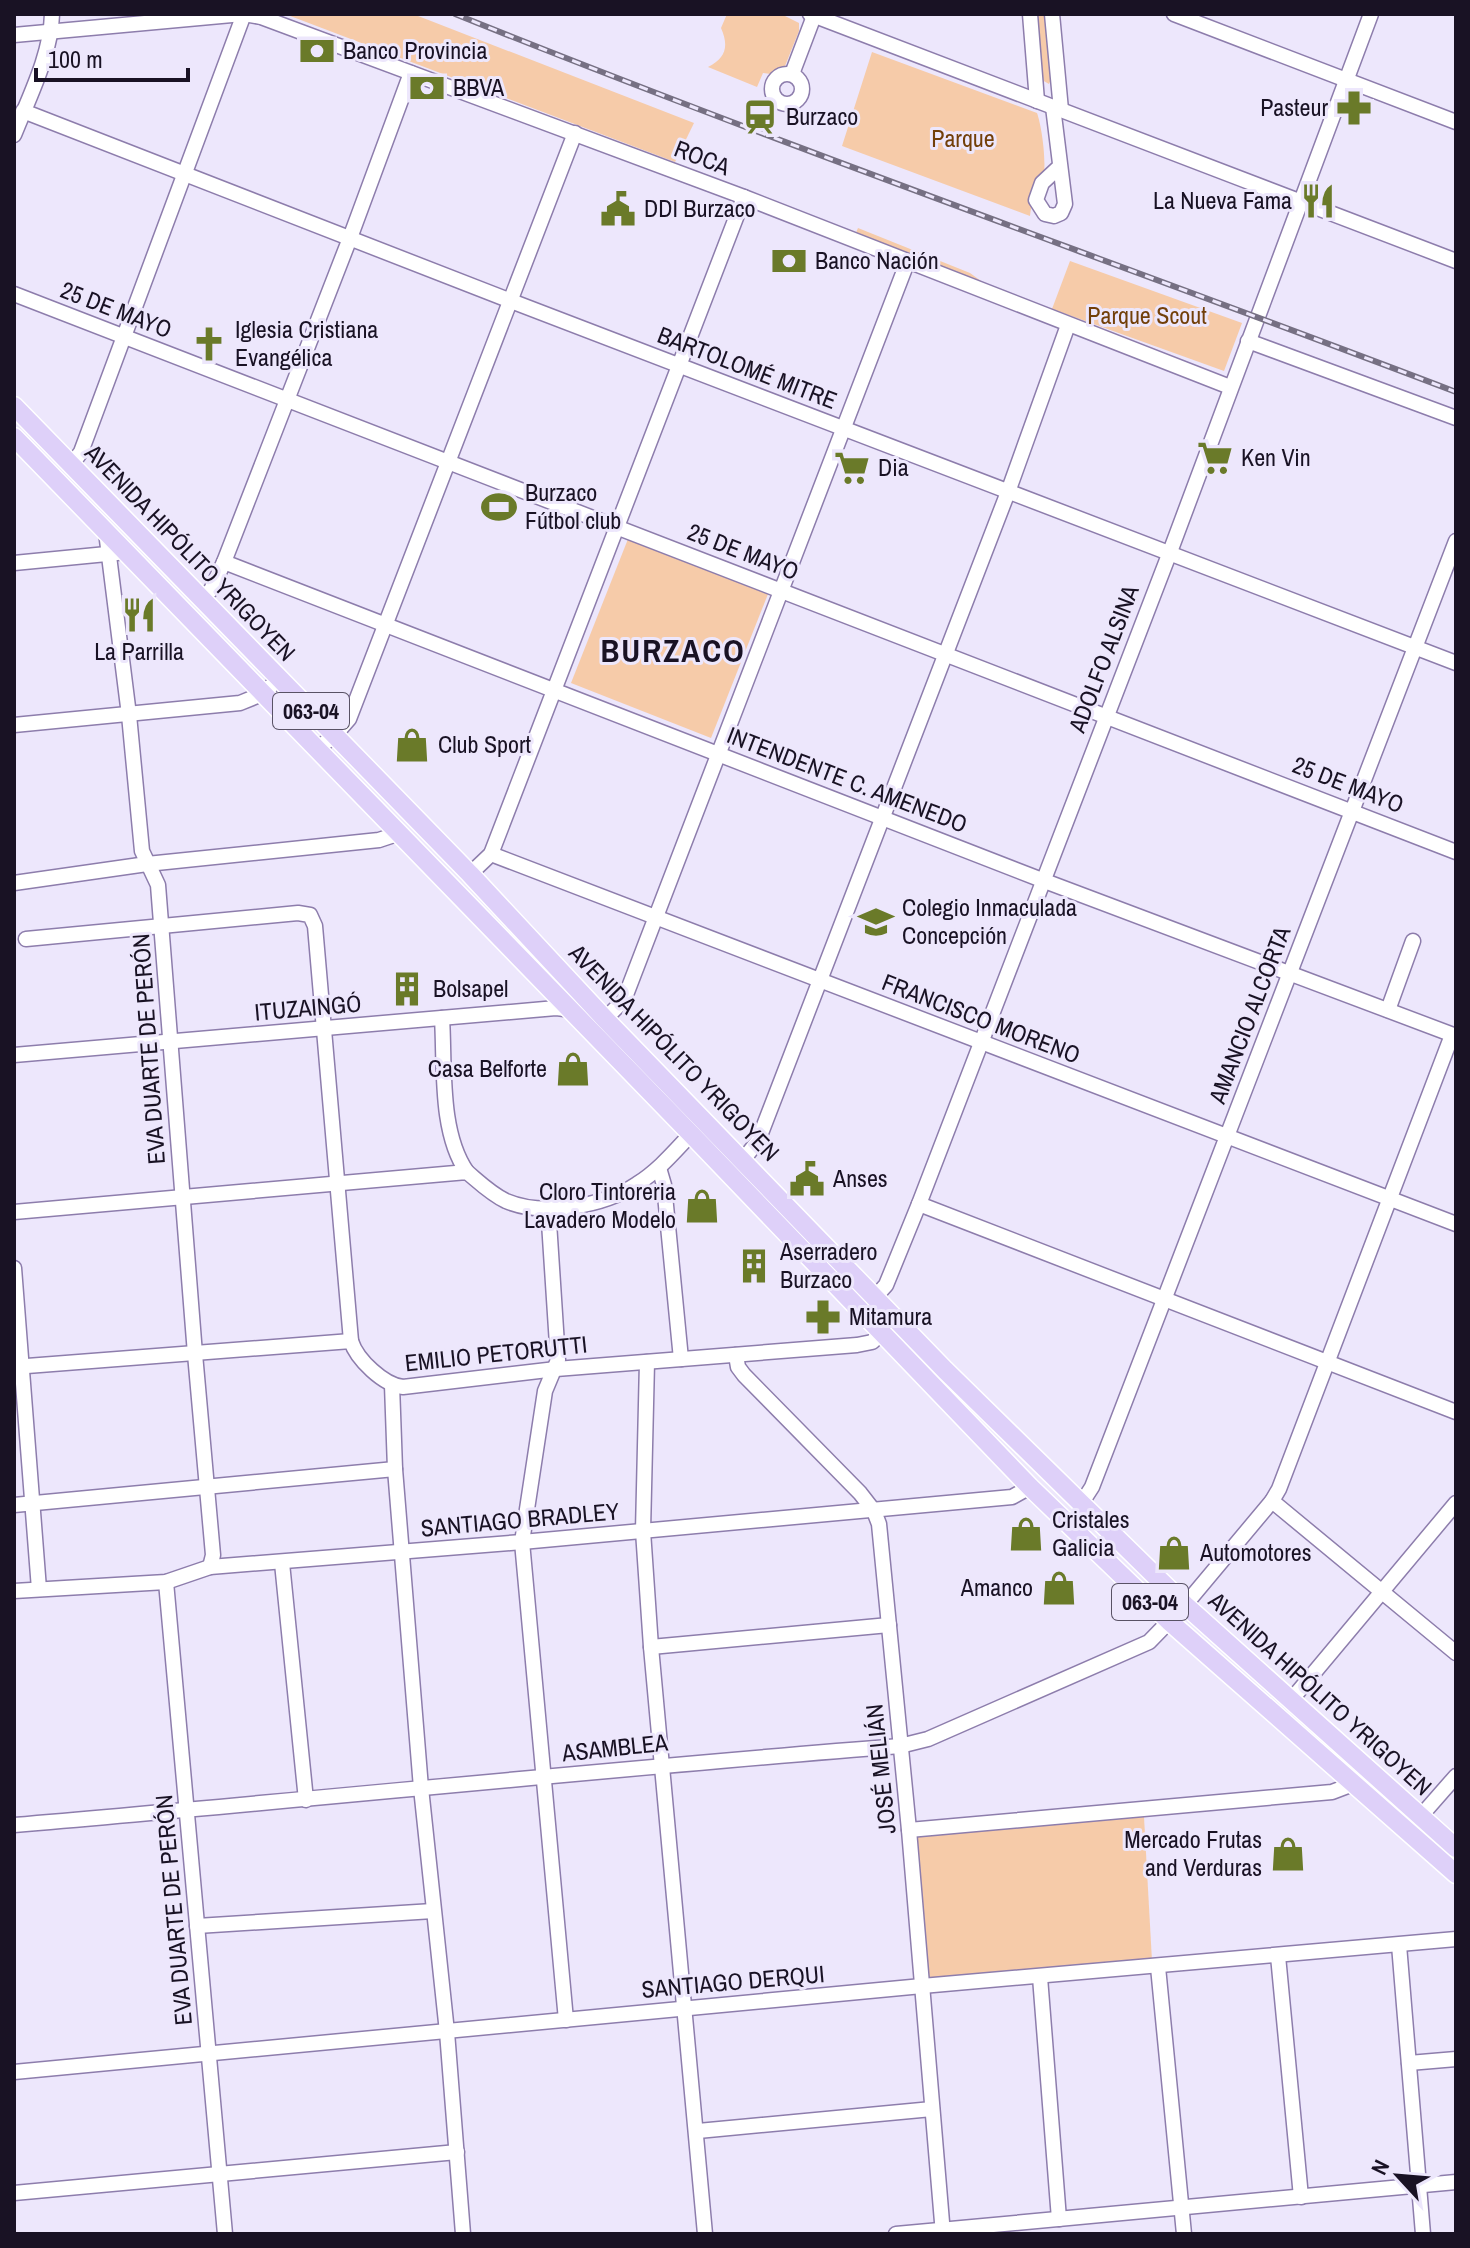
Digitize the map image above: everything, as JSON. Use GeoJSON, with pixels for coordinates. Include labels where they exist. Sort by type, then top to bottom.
{"type":"FeatureCollection","features":[{"type":"Feature","properties":{"kind":"main road","name":"AVENIDA HIPÓLITO YRIGOYEN"},"geometry":{"type":"LineString","coordinates":[[14,406],[470,874],[605,1019],[876,1298],[1081,1504],[1185,1605],[1456,1848]]}},
{"type":"Feature","properties":{"kind":"main road","name":"AVENIDA HIPÓLITO YRIGOYEN"},"geometry":{"type":"LineString","coordinates":[[14,437],[106,532],[118,553],[317,749],[1030,1487],[1170,1622],[1456,1874]]}},
{"type":"Feature","properties":{"kind":"street"},"geometry":{"type":"LineString","coordinates":[[14,135],[52,31],[52,14]]}},
{"type":"Feature","properties":{"kind":"street"},"geometry":{"type":"LineString","coordinates":[[72,464],[81,452],[244,14]]}},
{"type":"Feature","properties":{"kind":"street","name":"ROCA"},"geometry":{"type":"LineString","coordinates":[[14,35],[244,14],[261,17],[744,197],[1230,387]]}},
{"type":"Feature","properties":{"kind":"street"},"geometry":{"type":"LineString","coordinates":[[1030,14],[1037,101]]}},
{"type":"Feature","properties":{"kind":"street"},"geometry":{"type":"LineString","coordinates":[[1052,14],[1058,168]]}},
{"type":"Feature","properties":{"kind":"street"},"geometry":{"type":"LineString","coordinates":[[1174,14],[1456,122]]}},
{"type":"Feature","properties":{"kind":"street","name":"ADOLFO ALSINA"},"geometry":{"type":"LineString","coordinates":[[862,1312],[886,1285],[919,1204],[1170,552],[1371,14]]}},
{"type":"Feature","properties":{"kind":"street"},"geometry":{"type":"LineString","coordinates":[[792,74],[812,15],[1456,261]]}},
{"type":"Feature","properties":{"kind":"street"},"geometry":{"type":"LineString","coordinates":[[201,599],[211,590],[224,562],[411,73]]}},
{"type":"Feature","properties":{"kind":"street","name":"BARTOLOMÉ MITRE"},"geometry":{"type":"LineString","coordinates":[[23,111],[1456,663]]}},
{"type":"Feature","properties":{"kind":"street"},"geometry":{"type":"LineString","coordinates":[[317,749],[349,719],[575,133]]}},
{"type":"Feature","properties":{"kind":"street"},"geometry":{"type":"LineString","coordinates":[[470,874],[491,854],[744,197]]}},
{"type":"Feature","properties":{"kind":"street"},"geometry":{"type":"LineString","coordinates":[[598,1039],[605,1019],[624,1000],[907,263]]}},
{"type":"Feature","properties":{"kind":"street","name":"25 DE MAYO"},"geometry":{"type":"LineString","coordinates":[[14,294],[1456,852]]}},
{"type":"Feature","properties":{"kind":"street"},"geometry":{"type":"LineString","coordinates":[[743,1160],[758,1141],[1008,492],[1068,325]]}},
{"type":"Feature","properties":{"kind":"street"},"geometry":{"type":"LineString","coordinates":[[1248,341],[1456,418]]}},
{"type":"Feature","properties":{"kind":"street","name":"AMANCIO ALCORTA"},"geometry":{"type":"LineString","coordinates":[[1081,1504],[1092,1487],[1456,541]]}},
{"type":"Feature","properties":{"kind":"street"},"geometry":{"type":"LineString","coordinates":[[14,563],[118,553]]}},
{"type":"Feature","properties":{"kind":"street","name":"EVA DUARTE DE PERÓN"},"geometry":{"type":"LineString","coordinates":[[118,553],[142,851],[156,879],[161,925],[213,1555],[210,1567]]}},
{"type":"Feature","properties":{"kind":"street","name":"INTENDENTE C. AMENEDO"},"geometry":{"type":"LineString","coordinates":[[224,562],[1042,880],[1454,1036]]}},
{"type":"Feature","properties":{"kind":"street"},"geometry":{"type":"LineString","coordinates":[[14,725],[240,703],[262,694],[279,679]]}},
{"type":"Feature","properties":{"kind":"street"},"geometry":{"type":"LineString","coordinates":[[14,883],[147,864],[379,840],[397,834]]}},
{"type":"Feature","properties":{"kind":"street","name":"FRANCISCO MORENO"},"geometry":{"type":"LineString","coordinates":[[491,854],[1456,1224]]}},
{"type":"Feature","properties":{"kind":"street"},"geometry":{"type":"LineString","coordinates":[[18,1367],[351,1341],[326,1029],[315,926],[310,915],[161,925],[26,939]]}},
{"type":"Feature","properties":{"kind":"street"},"geometry":{"type":"LineString","coordinates":[[1388,1010],[1413,941]]}},
{"type":"Feature","properties":{"kind":"street","name":"ITUZAINGÓ"},"geometry":{"type":"LineString","coordinates":[[14,1055],[568,1009],[605,1019]]}},
{"type":"Feature","properties":{"kind":"street"},"geometry":{"type":"LineString","coordinates":[[442,1018],[450,1130],[459,1160],[467,1172],[506,1201],[528,1207],[548,1207],[572,1206],[608,1198],[631,1188],[659,1168],[691,1134]]}},
{"type":"Feature","properties":{"kind":"street","name":"ASAMBLEA"},"geometry":{"type":"LineString","coordinates":[[14,1825],[900,1746],[928,1739],[1149,1642],[1185,1605],[1272,1501],[1454,1036]]}},
{"type":"Feature","properties":{"kind":"street"},"geometry":{"type":"LineString","coordinates":[[659,1168],[664,1185],[681,1359]]}},
{"type":"Feature","properties":{"kind":"street"},"geometry":{"type":"LineString","coordinates":[[14,1212],[467,1172]]}},
{"type":"Feature","properties":{"kind":"street"},"geometry":{"type":"LineString","coordinates":[[919,1204],[1456,1412]]}},
{"type":"Feature","properties":{"kind":"street"},"geometry":{"type":"LineString","coordinates":[[548,1207],[559,1353],[556,1369],[545,1391],[522,1542],[566,2020]]}},
{"type":"Feature","properties":{"kind":"street"},"geometry":{"type":"LineString","coordinates":[[14,1268],[18,1367],[39,1589]]}},
{"type":"Feature","properties":{"kind":"street","name":"EMILIO PETORUTTI"},"geometry":{"type":"LineString","coordinates":[[351,1341],[353,1349],[392,1385],[403,1387],[556,1369],[857,1345],[872,1342],[897,1319]]}},
{"type":"Feature","properties":{"kind":"street","name":"JOSÉ MELIÁN"},"geometry":{"type":"LineString","coordinates":[[736,1355],[738,1367],[744,1375],[860,1493],[874,1511],[879,1524],[943,2232]]}},
{"type":"Feature","properties":{"kind":"street"},"geometry":{"type":"LineString","coordinates":[[647,1362],[643,1531],[705,2234]]}},
{"type":"Feature","properties":{"kind":"street"},"geometry":{"type":"LineString","coordinates":[[392,1385],[395,1469],[421,1788],[447,2032],[463,2234]]}},
{"type":"Feature","properties":{"kind":"street"},"geometry":{"type":"LineString","coordinates":[[14,1505],[395,1469]]}},
{"type":"Feature","properties":{"kind":"street","name":"SANTIAGO BRADLEY"},"geometry":{"type":"LineString","coordinates":[[14,1591],[166,1582],[210,1567],[402,1553],[1012,1497],[1030,1487]]}},
{"type":"Feature","properties":{"kind":"street"},"geometry":{"type":"LineString","coordinates":[[1272,1501],[1456,1653]]}},
{"type":"Feature","properties":{"kind":"street"},"geometry":{"type":"LineString","coordinates":[[1292,1699],[1456,1503]]}},
{"type":"Feature","properties":{"kind":"street"},"geometry":{"type":"LineString","coordinates":[[282,1563],[306,1800]]}},
{"type":"Feature","properties":{"kind":"street","name":"EVA DUARTE DE PERÓN"},"geometry":{"type":"LineString","coordinates":[[166,1582],[225,2234]]}},
{"type":"Feature","properties":{"kind":"street"},"geometry":{"type":"LineString","coordinates":[[651,1647],[889,1625]]}},
{"type":"Feature","properties":{"kind":"street"},"geometry":{"type":"LineString","coordinates":[[1420,1817],[1456,1776]]}},
{"type":"Feature","properties":{"kind":"street"},"geometry":{"type":"LineString","coordinates":[[909,1830],[1332,1792],[1353,1784]]}},
{"type":"Feature","properties":{"kind":"street"},"geometry":{"type":"LineString","coordinates":[[197,1926],[433,1911]]}},
{"type":"Feature","properties":{"kind":"street","name":"SANTIAGO DERQUI"},"geometry":{"type":"LineString","coordinates":[[14,2072],[1456,1939]]}},
{"type":"Feature","properties":{"kind":"street"},"geometry":{"type":"LineString","coordinates":[[1399,1945],[1423,2234]]}},
{"type":"Feature","properties":{"kind":"street"},"geometry":{"type":"LineString","coordinates":[[1278,1956],[1301,2197]]}},
{"type":"Feature","properties":{"kind":"street"},"geometry":{"type":"LineString","coordinates":[[1158,1967],[1184,2234]]}},
{"type":"Feature","properties":{"kind":"street"},"geometry":{"type":"LineString","coordinates":[[1040,1977],[1059,2219]]}},
{"type":"Feature","properties":{"kind":"street"},"geometry":{"type":"LineString","coordinates":[[1409,2063],[1456,2059]]}},
{"type":"Feature","properties":{"kind":"street"},"geometry":{"type":"LineString","coordinates":[[698,2131],[932,2109]]}},
{"type":"Feature","properties":{"kind":"street"},"geometry":{"type":"LineString","coordinates":[[14,2193],[457,2152]]}},
{"type":"Feature","properties":{"kind":"street"},"geometry":{"type":"LineString","coordinates":[[896,2234],[1456,2182]]}},
{"type":"Feature","properties":{"kind":"green space"},"geometry":{"type":"Polygon","coordinates":[[[285,14],[413,14],[694,123],[675,162],[285,14]]]}},
{"type":"Feature","properties":{"kind":"green space"},"geometry":{"type":"Polygon","coordinates":[[[727,14],[781,14],[799,23],[799,31],[785,66],[771,74],[763,73],[757,87],[708,67],[719,60],[724,51],[725,40],[721,28],[727,14]]]}},
{"type":"Feature","properties":{"kind":"green space"},"geometry":{"type":"Polygon","coordinates":[[[1036,14],[1044,14],[1049,84],[1042,80],[1036,14]]]}},
{"type":"Feature","properties":{"kind":"green space","name":"Parque"},"geometry":{"type":"Polygon","coordinates":[[[872,52],[1037,113],[1044,172],[1030,216],[842,146],[872,52]]]}},
{"type":"Feature","properties":{"kind":"green space"},"geometry":{"type":"Polygon","coordinates":[[[858,228],[970,273],[981,281],[980,284],[855,235],[858,228]]]}},
{"type":"Feature","properties":{"kind":"green space","name":"Parque Scout"},"geometry":{"type":"Polygon","coordinates":[[[1070,261],[1242,323],[1224,371],[1052,309],[1070,261]]]}},
{"type":"Feature","properties":{"kind":"green space"},"geometry":{"type":"Polygon","coordinates":[[[628,539],[768,594],[711,738],[571,683],[628,539]]]}},
{"type":"Feature","properties":{"kind":"green space"},"geometry":{"type":"Polygon","coordinates":[[[1144,1817],[1152,1961],[932,1981],[926,1974],[915,1837],[1144,1817]]]}},
{"type":"Feature","properties":{"kind":"railway"},"geometry":{"type":"LineString","coordinates":[[455,14],[704,111],[1456,392]]}},
{"type":"Feature","properties":{"kind":"place","name":"Banco Provincia"},"geometry":{"type":"Point","coordinates":[317,51]}},
{"type":"Feature","properties":{"kind":"place","name":"BBVA"},"geometry":{"type":"Point","coordinates":[427,88]}},
{"type":"Feature","properties":{"kind":"place","name":"Pasteur"},"geometry":{"type":"Point","coordinates":[1354,108]}},
{"type":"Feature","properties":{"kind":"place","name":"Burzaco"},"geometry":{"type":"Point","coordinates":[760,117]}},
{"type":"Feature","properties":{"kind":"place","name":"La Nueva Fama"},"geometry":{"type":"Point","coordinates":[1318,201]}},
{"type":"Feature","properties":{"kind":"place","name":"DDI Burzaco"},"geometry":{"type":"Point","coordinates":[618,209]}},
{"type":"Feature","properties":{"kind":"place","name":"Banco Nación"},"geometry":{"type":"Point","coordinates":[789,261]}},
{"type":"Feature","properties":{"kind":"place","name":"Iglesia Cristiana Evangélica"},"geometry":{"type":"Point","coordinates":[209,344]}},
{"type":"Feature","properties":{"kind":"place","name":"Ken Vin"},"geometry":{"type":"Point","coordinates":[1215,458]}},
{"type":"Feature","properties":{"kind":"place","name":"Dia"},"geometry":{"type":"Point","coordinates":[852,468]}},
{"type":"Feature","properties":{"kind":"place","name":"Burzaco Fútbol club"},"geometry":{"type":"Point","coordinates":[499,507]}},
{"type":"Feature","properties":{"kind":"place","name":"La Parrilla"},"geometry":{"type":"Point","coordinates":[139,615]}},
{"type":"Feature","properties":{"kind":"place","name":"Club Sport"},"geometry":{"type":"Point","coordinates":[412,745]}},
{"type":"Feature","properties":{"kind":"place","name":"Colegio Inmaculada Concepción"},"geometry":{"type":"Point","coordinates":[876,922]}},
{"type":"Feature","properties":{"kind":"place","name":"Bolsapel"},"geometry":{"type":"Point","coordinates":[407,989]}},
{"type":"Feature","properties":{"kind":"place","name":"Casa Belforte"},"geometry":{"type":"Point","coordinates":[573,1069]}},
{"type":"Feature","properties":{"kind":"place","name":"Anses"},"geometry":{"type":"Point","coordinates":[807,1179]}},
{"type":"Feature","properties":{"kind":"place","name":"Cloro Tintoreria Lavadero Modelo"},"geometry":{"type":"Point","coordinates":[702,1206]}},
{"type":"Feature","properties":{"kind":"place","name":"Aserradero Burzaco"},"geometry":{"type":"Point","coordinates":[754,1266]}},
{"type":"Feature","properties":{"kind":"place","name":"Mitamura"},"geometry":{"type":"Point","coordinates":[823,1317]}},
{"type":"Feature","properties":{"kind":"place","name":"Cristales Galicia"},"geometry":{"type":"Point","coordinates":[1026,1534]}},
{"type":"Feature","properties":{"kind":"place","name":"Automotores"},"geometry":{"type":"Point","coordinates":[1174,1553]}},
{"type":"Feature","properties":{"kind":"place","name":"Amanco"},"geometry":{"type":"Point","coordinates":[1059,1588]}},
{"type":"Feature","properties":{"kind":"place","name":"Mercado Frutas and Verduras"},"geometry":{"type":"Point","coordinates":[1288,1854]}},
{"type":"Feature","properties":{"kind":"district","name":"BURZACO"},"geometry":{"type":"Point","coordinates":[673,651]}}]}
